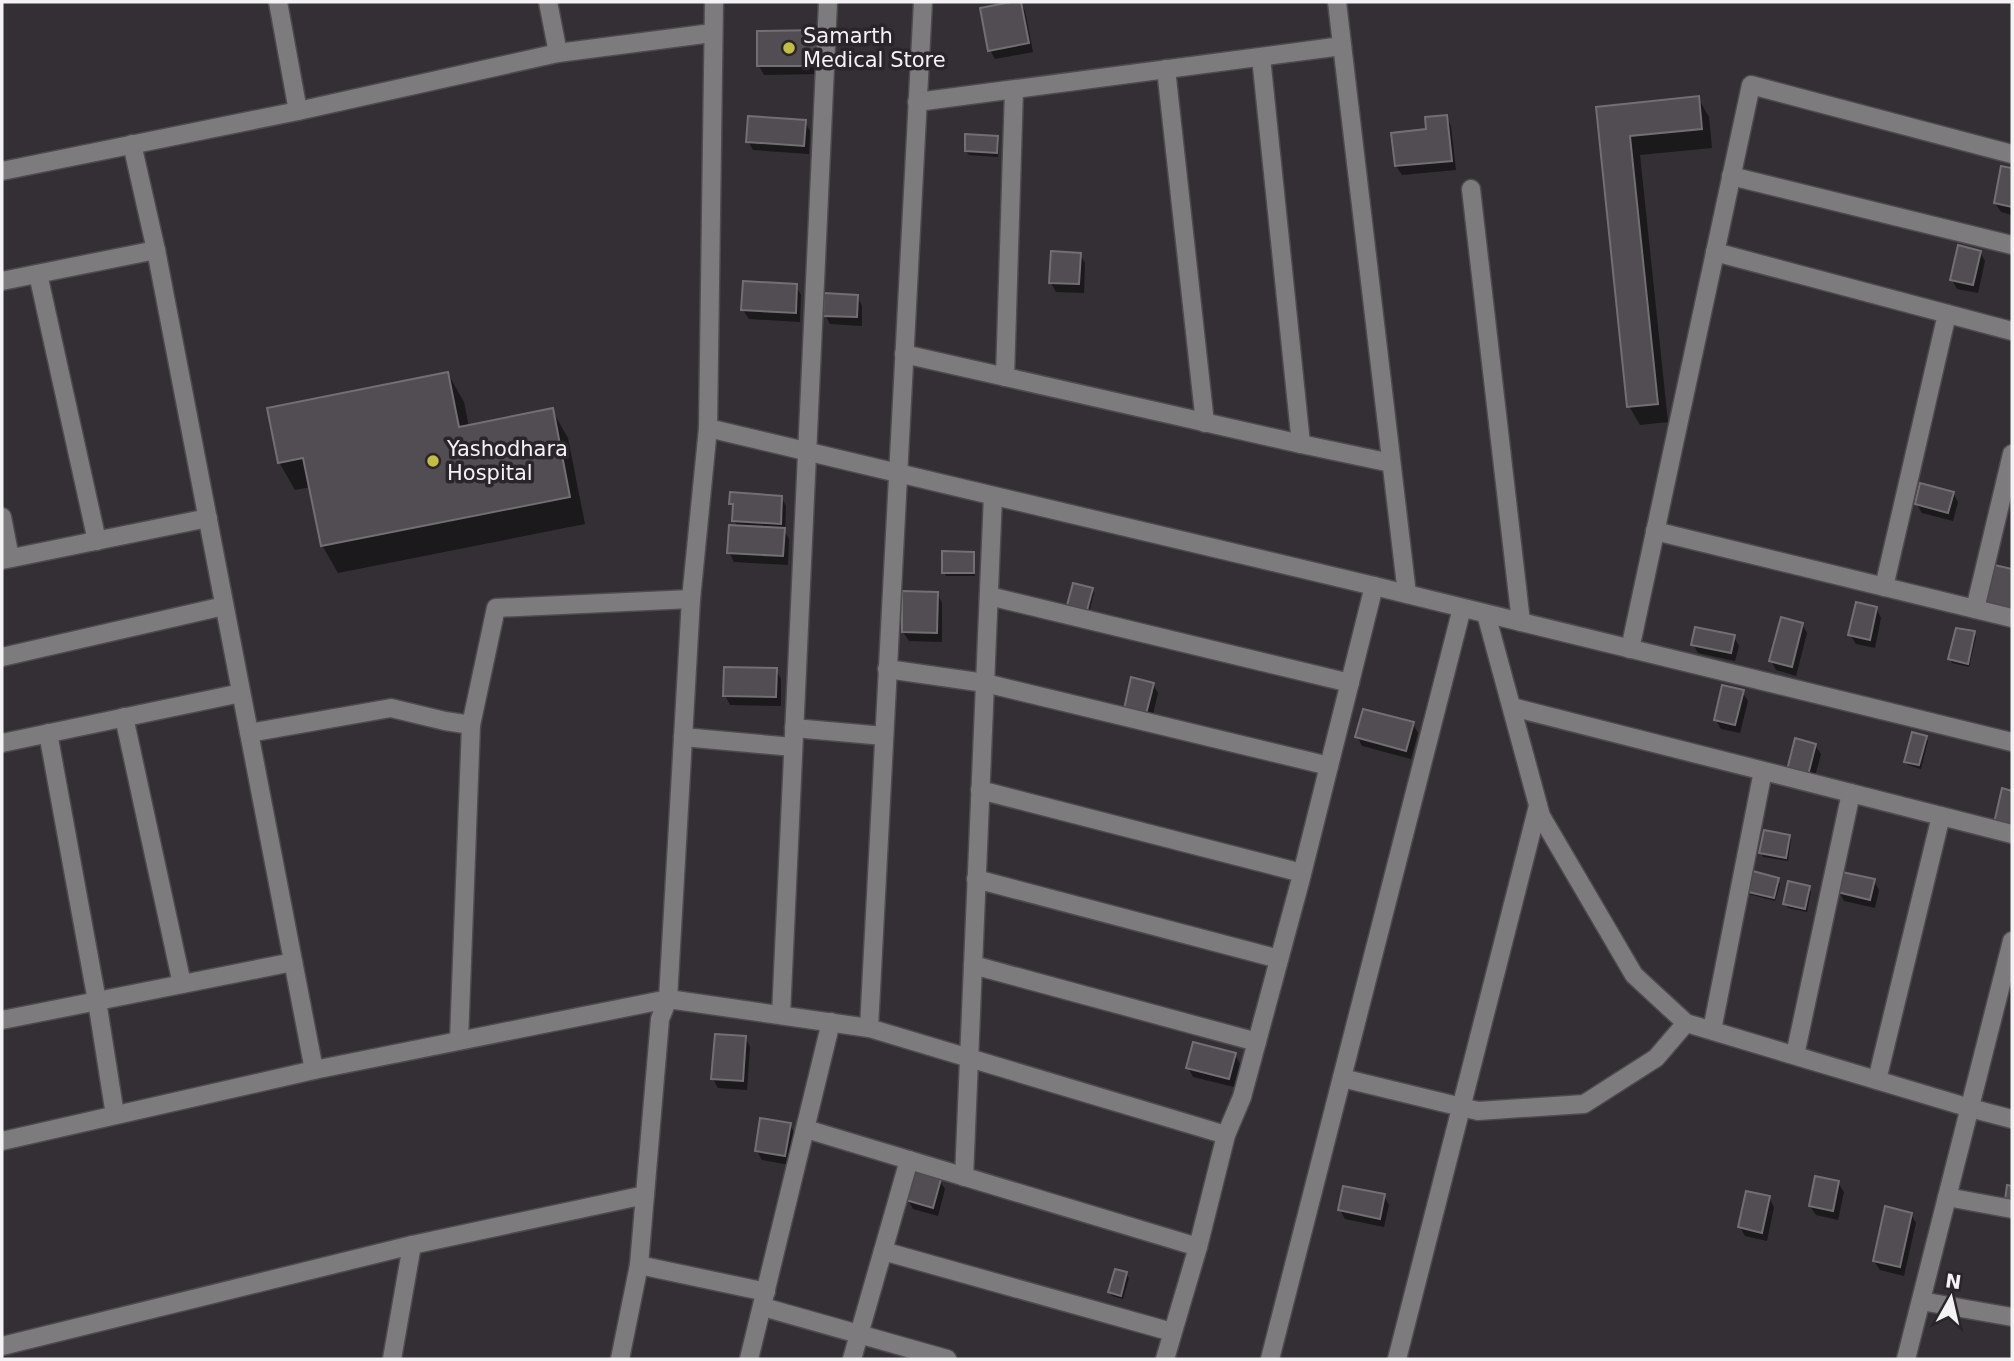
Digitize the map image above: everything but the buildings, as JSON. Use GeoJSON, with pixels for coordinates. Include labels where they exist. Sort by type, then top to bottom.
{"type":"FeatureCollection","features":[{"type":"Feature","properties":{"kind":"street"},"geometry":{"type":"LineString","coordinates":[[278,2],[298,111]]}},
{"type":"Feature","properties":{"kind":"street"},"geometry":{"type":"LineString","coordinates":[[548,2],[558,53]]}},
{"type":"Feature","properties":{"kind":"street"},"geometry":{"type":"LineString","coordinates":[[620,1359],[639,1265],[660,1019],[668,999],[691,599],[708,428],[714,2]]}},
{"type":"Feature","properties":{"kind":"street"},"geometry":{"type":"LineString","coordinates":[[781,1015],[828,2]]}},
{"type":"Feature","properties":{"kind":"street"},"geometry":{"type":"LineString","coordinates":[[869,1028],[923,2]]}},
{"type":"Feature","properties":{"kind":"street"},"geometry":{"type":"LineString","coordinates":[[1337,2],[1407,594]]}},
{"type":"Feature","properties":{"kind":"street"},"geometry":{"type":"LineString","coordinates":[[2,171],[298,111],[558,53],[712,33]]}},
{"type":"Feature","properties":{"kind":"street"},"geometry":{"type":"LineString","coordinates":[[918,102],[1342,46]]}},
{"type":"Feature","properties":{"kind":"street"},"geometry":{"type":"LineString","coordinates":[[1261,57],[1301,444]]}},
{"type":"Feature","properties":{"kind":"street"},"geometry":{"type":"LineString","coordinates":[[1166,69],[1205,423]]}},
{"type":"Feature","properties":{"kind":"street"},"geometry":{"type":"LineString","coordinates":[[1630,649],[1751,85],[2012,154]]}},
{"type":"Feature","properties":{"kind":"street"},"geometry":{"type":"LineString","coordinates":[[1005,377],[1014,90]]}},
{"type":"Feature","properties":{"kind":"street"},"geometry":{"type":"LineString","coordinates":[[132,144],[156,250],[314,1070]]}},
{"type":"Feature","properties":{"kind":"street"},"geometry":{"type":"LineString","coordinates":[[1731,176],[2012,245]]}},
{"type":"Feature","properties":{"kind":"street"},"geometry":{"type":"LineString","coordinates":[[1471,189],[1521,622]]}},
{"type":"Feature","properties":{"kind":"street"},"geometry":{"type":"LineString","coordinates":[[2,281],[156,250]]}},
{"type":"Feature","properties":{"kind":"street"},"geometry":{"type":"LineString","coordinates":[[1715,252],[2012,331]]}},
{"type":"Feature","properties":{"kind":"street"},"geometry":{"type":"LineString","coordinates":[[38,274],[97,541]]}},
{"type":"Feature","properties":{"kind":"street"},"geometry":{"type":"LineString","coordinates":[[1884,587],[1947,314]]}},
{"type":"Feature","properties":{"kind":"street"},"geometry":{"type":"LineString","coordinates":[[904,354],[1391,463]]}},
{"type":"Feature","properties":{"kind":"street"},"geometry":{"type":"LineString","coordinates":[[708,428],[1374,586],[2012,743]]}},
{"type":"Feature","properties":{"kind":"street"},"geometry":{"type":"LineString","coordinates":[[1975,609],[2012,454]]}},
{"type":"Feature","properties":{"kind":"street"},"geometry":{"type":"LineString","coordinates":[[964,1177],[993,496]]}},
{"type":"Feature","properties":{"kind":"street"},"geometry":{"type":"LineString","coordinates":[[2,517],[6,559],[208,518]]}},
{"type":"Feature","properties":{"kind":"street"},"geometry":{"type":"LineString","coordinates":[[1655,531],[2012,618]]}},
{"type":"Feature","properties":{"kind":"street"},"geometry":{"type":"LineString","coordinates":[[1165,1359],[1198,1247],[1226,1135],[1242,1097],[1257,1042],[1374,586]]}},
{"type":"Feature","properties":{"kind":"street"},"geometry":{"type":"LineString","coordinates":[[989,596],[1350,682]]}},
{"type":"Feature","properties":{"kind":"street"},"geometry":{"type":"LineString","coordinates":[[459,1040],[471,725],[496,608],[691,599]]}},
{"type":"Feature","properties":{"kind":"street"},"geometry":{"type":"LineString","coordinates":[[2,657],[224,606]]}},
{"type":"Feature","properties":{"kind":"street"},"geometry":{"type":"LineString","coordinates":[[1270,1359],[1462,608]]}},
{"type":"Feature","properties":{"kind":"street"},"geometry":{"type":"LineString","coordinates":[[1486,614],[1541,816],[1634,975],[1686,1023],[2012,1119]]}},
{"type":"Feature","properties":{"kind":"street"},"geometry":{"type":"LineString","coordinates":[[887,669],[985,683],[1329,766]]}},
{"type":"Feature","properties":{"kind":"street"},"geometry":{"type":"LineString","coordinates":[[2,743],[241,693]]}},
{"type":"Feature","properties":{"kind":"street"},"geometry":{"type":"LineString","coordinates":[[1511,707],[2012,834]]}},
{"type":"Feature","properties":{"kind":"street"},"geometry":{"type":"LineString","coordinates":[[249,733],[391,708],[471,725]]}},
{"type":"Feature","properties":{"kind":"street"},"geometry":{"type":"LineString","coordinates":[[124,717],[182,984]]}},
{"type":"Feature","properties":{"kind":"street"},"geometry":{"type":"LineString","coordinates":[[794,728],[884,736]]}},
{"type":"Feature","properties":{"kind":"street"},"geometry":{"type":"LineString","coordinates":[[48,733],[115,1115]]}},
{"type":"Feature","properties":{"kind":"street"},"geometry":{"type":"LineString","coordinates":[[683,737],[793,747]]}},
{"type":"Feature","properties":{"kind":"street"},"geometry":{"type":"LineString","coordinates":[[1712,1030],[1763,771]]}},
{"type":"Feature","properties":{"kind":"street"},"geometry":{"type":"LineString","coordinates":[[980,790],[1302,873]]}},
{"type":"Feature","properties":{"kind":"street"},"geometry":{"type":"LineString","coordinates":[[1795,1055],[1852,793]]}},
{"type":"Feature","properties":{"kind":"street"},"geometry":{"type":"LineString","coordinates":[[1397,1359],[1538,806]]}},
{"type":"Feature","properties":{"kind":"street"},"geometry":{"type":"LineString","coordinates":[[1877,1080],[1941,816]]}},
{"type":"Feature","properties":{"kind":"street"},"geometry":{"type":"LineString","coordinates":[[976,879],[1279,959]]}},
{"type":"Feature","properties":{"kind":"street"},"geometry":{"type":"LineString","coordinates":[[1906,1359],[2012,941]]}},
{"type":"Feature","properties":{"kind":"street"},"geometry":{"type":"LineString","coordinates":[[2,1020],[293,962]]}},
{"type":"Feature","properties":{"kind":"street"},"geometry":{"type":"LineString","coordinates":[[973,965],[1257,1042]]}},
{"type":"Feature","properties":{"kind":"street"},"geometry":{"type":"LineString","coordinates":[[2,1142],[314,1070],[668,999],[869,1028],[1226,1135]]}},
{"type":"Feature","properties":{"kind":"street"},"geometry":{"type":"LineString","coordinates":[[749,1359],[831,1022]]}},
{"type":"Feature","properties":{"kind":"street"},"geometry":{"type":"LineString","coordinates":[[1342,1078],[1478,1111],[1584,1104],[1656,1058],[1686,1023]]}},
{"type":"Feature","properties":{"kind":"street"},"geometry":{"type":"LineString","coordinates":[[806,1129],[1198,1247]]}},
{"type":"Feature","properties":{"kind":"street"},"geometry":{"type":"LineString","coordinates":[[852,1359],[909,1160]]}},
{"type":"Feature","properties":{"kind":"street"},"geometry":{"type":"LineString","coordinates":[[2,1346],[412,1245],[645,1195]]}},
{"type":"Feature","properties":{"kind":"street"},"geometry":{"type":"LineString","coordinates":[[1947,1197],[2012,1209]]}},
{"type":"Feature","properties":{"kind":"street"},"geometry":{"type":"LineString","coordinates":[[392,1359],[412,1245]]}},
{"type":"Feature","properties":{"kind":"street"},"geometry":{"type":"LineString","coordinates":[[883,1251],[1172,1332]]}},
{"type":"Feature","properties":{"kind":"street"},"geometry":{"type":"LineString","coordinates":[[639,1265],[764,1300],[859,1335],[947,1359]]}},
{"type":"Feature","properties":{"kind":"street"},"geometry":{"type":"LineString","coordinates":[[1921,1301],[2012,1317]]}},
{"type":"Feature","properties":{"kind":"place","name":"Samarth Medical Store"},"geometry":{"type":"Point","coordinates":[789,48]}},
{"type":"Feature","properties":{"kind":"place","name":"Yashodhara Hospital"},"geometry":{"type":"Point","coordinates":[433,461]}}]}
